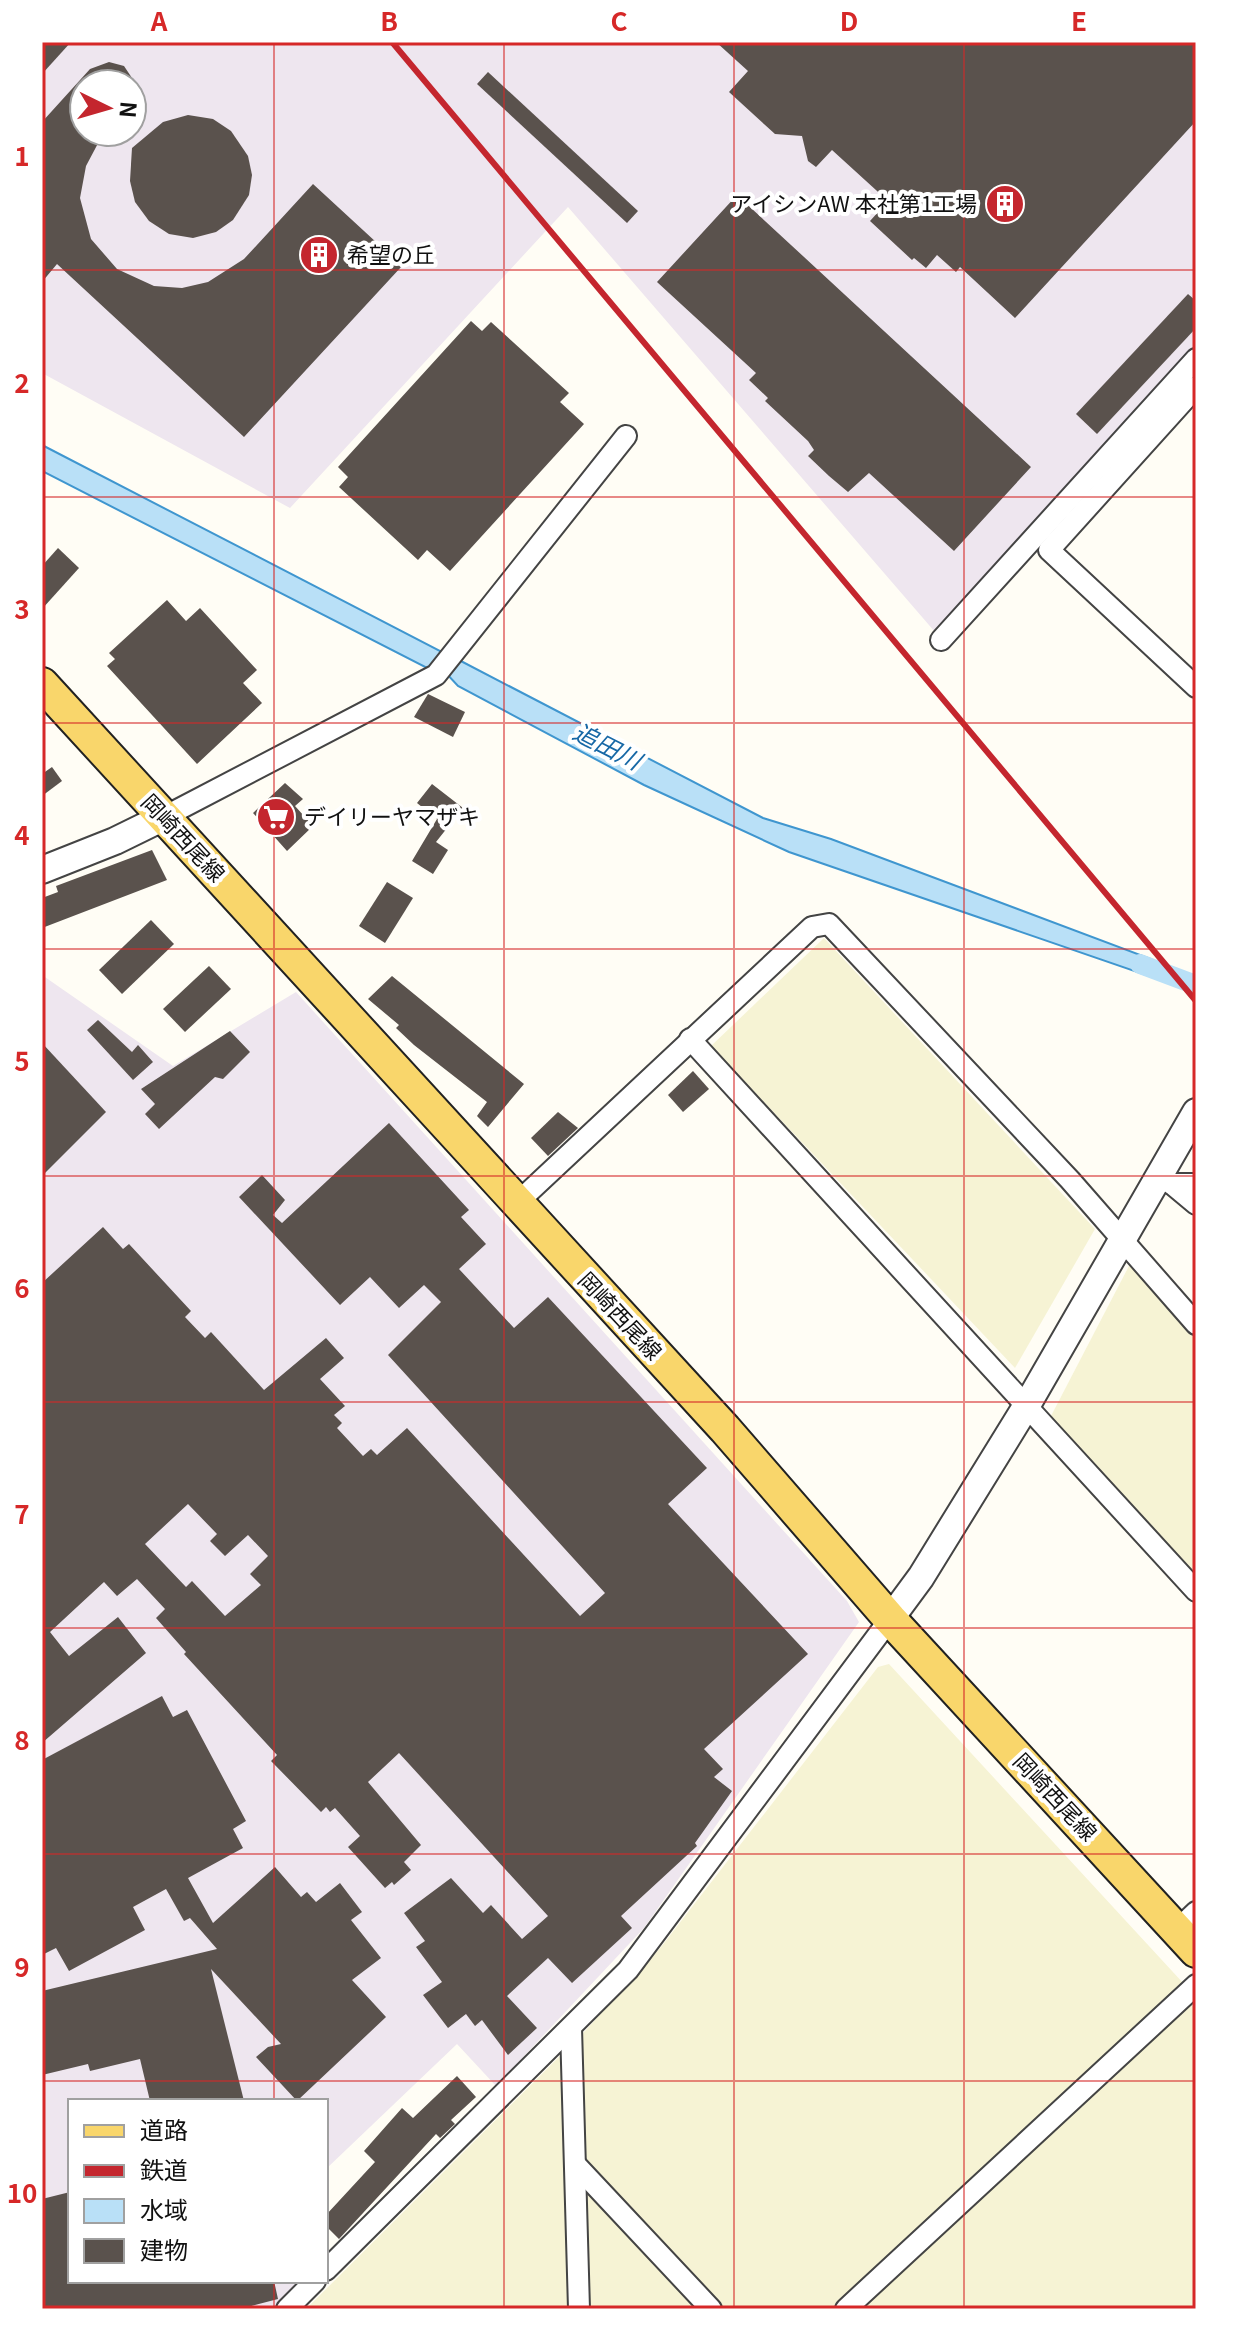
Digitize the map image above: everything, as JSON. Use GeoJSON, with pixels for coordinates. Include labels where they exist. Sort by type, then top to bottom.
{"type":"FeatureCollection","features":[{"type":"Feature","properties":{"kind":"main road","name":"岡崎西尾線"},"geometry":{"type":"LineString","coordinates":[[42,684],[725,1429],[890,1619],[1190,1931]]}},
{"type":"Feature","properties":{"kind":"street"},"geometry":{"type":"LineString","coordinates":[[941,640],[1196,359]]}},
{"type":"Feature","properties":{"kind":"street"},"geometry":{"type":"LineString","coordinates":[[1196,387],[1049,550],[1196,687]]}},
{"type":"Feature","properties":{"kind":"street"},"geometry":{"type":"LineString","coordinates":[[42,870],[115,841],[164,817],[436,675],[626,436]]}},
{"type":"Feature","properties":{"kind":"street"},"geometry":{"type":"LineString","coordinates":[[517,1203],[812,927],[829,924],[1123,1240],[1196,1324]]}},
{"type":"Feature","properties":{"kind":"street"},"geometry":{"type":"LineString","coordinates":[[690,1039],[1196,1591]]}},
{"type":"Feature","properties":{"kind":"street"},"geometry":{"type":"LineString","coordinates":[[328,2268],[571,2028],[648,1945],[921,1577],[1027,1405],[1123,1240],[1166,1180],[1196,1112]]}},
{"type":"Feature","properties":{"kind":"street"},"geometry":{"type":"LineString","coordinates":[[1166,1180],[1196,1184]]}},
{"type":"Feature","properties":{"kind":"street"},"geometry":{"type":"LineString","coordinates":[[1166,1180],[1196,1204]]}},
{"type":"Feature","properties":{"kind":"street"},"geometry":{"type":"LineString","coordinates":[[846,2309],[1196,1985]]}},
{"type":"Feature","properties":{"kind":"street"},"geometry":{"type":"LineString","coordinates":[[571,2028],[579,2309]]}},
{"type":"Feature","properties":{"kind":"street"},"geometry":{"type":"LineString","coordinates":[[576,2165],[711,2309]]}},
{"type":"Feature","properties":{"kind":"street"},"geometry":{"type":"LineString","coordinates":[[287,2309],[313,2283]]}},
{"type":"Feature","properties":{"kind":"shaded area"},"geometry":{"type":"Polygon","coordinates":[[[42,42],[1196,42],[1196,345],[935,632],[568,207],[290,508],[42,373],[42,42]]]}},
{"type":"Feature","properties":{"kind":"shaded area"},"geometry":{"type":"Polygon","coordinates":[[[824,938],[1095,1229],[1015,1368],[711,1046],[824,938]]]}},
{"type":"Feature","properties":{"kind":"shaded area"},"geometry":{"type":"Polygon","coordinates":[[[42,975],[173,1066],[296,992],[847,1601],[859,1622],[644,1928],[496,2086],[457,2044],[328,2167],[328,2099],[68,2099],[68,2283],[298,2283],[273,2309],[42,2309],[42,975]]]}},
{"type":"Feature","properties":{"kind":"shaded area"},"geometry":{"type":"Polygon","coordinates":[[[1130,1264],[1196,1336],[1196,1575],[1051,1416],[1130,1264]]]}},
{"type":"Feature","properties":{"kind":"shaded area"},"geometry":{"type":"Polygon","coordinates":[[[889,1664],[1196,1997],[1196,2309],[306,2309],[585,2031],[661,1947],[878,1667],[889,1664]]]}},
{"type":"Feature","properties":{"kind":"water"},"geometry":{"type":"Polygon","coordinates":[[[42,445],[444,653],[431,670],[42,471],[42,445]]]}},
{"type":"Feature","properties":{"kind":"water"},"geometry":{"type":"Polygon","coordinates":[[[457,659],[763,818],[831,839],[1151,959],[1172,984],[789,852],[644,785],[458,686],[445,672],[457,659]]]}},
{"type":"Feature","properties":{"kind":"building"},"geometry":{"type":"Polygon","coordinates":[[[42,42],[71,42],[42,74],[42,42]]]}},
{"type":"Feature","properties":{"kind":"building","name":"アイシンAW 本社第1工場"},"geometry":{"type":"Polygon","coordinates":[[[716,42],[1196,42],[1196,121],[1015,318],[960,267],[956,272],[937,255],[926,268],[914,258],[912,260],[870,221],[888,201],[832,150],[816,167],[808,161],[802,136],[775,134],[729,92],[748,71],[716,42]]]}},
{"type":"Feature","properties":{"kind":"building","name":"希望の丘"},"geometry":{"type":"Polygon","coordinates":[[[109,62],[125,68],[93,68],[109,62]]]}},
{"type":"Feature","properties":{"kind":"building"},"geometry":{"type":"Polygon","coordinates":[[[488,72],[638,211],[627,223],[477,84],[488,72]]]}},
{"type":"Feature","properties":{"kind":"building","name":"希望の丘"},"geometry":{"type":"Polygon","coordinates":[[[68,93],[68,148],[96,148],[86,166],[80,198],[91,239],[117,269],[154,286],[182,288],[208,282],[244,259],[313,184],[402,266],[244,437],[57,264],[42,282],[42,122],[68,93]]]}},
{"type":"Feature","properties":{"kind":"building"},"geometry":{"type":"Polygon","coordinates":[[[188,115],[213,119],[231,131],[248,156],[252,175],[249,195],[233,220],[216,232],[193,238],[169,234],[149,221],[135,202],[130,181],[132,148],[148,148],[148,135],[163,122],[188,115]]]}},
{"type":"Feature","properties":{"kind":"building"},"geometry":{"type":"Polygon","coordinates":[[[737,195],[1031,467],[954,551],[869,473],[848,492],[829,476],[808,456],[814,450],[808,441],[765,401],[768,398],[749,380],[756,373],[657,282],[737,195]]]}},
{"type":"Feature","properties":{"kind":"building"},"geometry":{"type":"Polygon","coordinates":[[[1188,294],[1196,301],[1196,328],[1097,434],[1076,414],[1188,294]]]}},
{"type":"Feature","properties":{"kind":"building"},"geometry":{"type":"Polygon","coordinates":[[[471,321],[482,331],[491,322],[569,393],[560,402],[584,424],[450,571],[427,550],[418,560],[339,487],[348,477],[338,467],[471,321]]]}},
{"type":"Feature","properties":{"kind":"building"},"geometry":{"type":"Polygon","coordinates":[[[58,548],[79,568],[42,609],[42,566],[58,548]]]}},
{"type":"Feature","properties":{"kind":"building"},"geometry":{"type":"Polygon","coordinates":[[[167,600],[186,621],[200,608],[257,670],[243,683],[262,703],[197,764],[107,666],[115,659],[109,653],[167,600]]]}},
{"type":"Feature","properties":{"kind":"building"},"geometry":{"type":"Polygon","coordinates":[[[428,694],[465,712],[453,737],[414,717],[428,694]]]}},
{"type":"Feature","properties":{"kind":"building"},"geometry":{"type":"Polygon","coordinates":[[[52,767],[62,781],[42,796],[42,774],[52,767]]]}},
{"type":"Feature","properties":{"kind":"building"},"geometry":{"type":"Polygon","coordinates":[[[285,783],[303,799],[295,806],[313,826],[287,851],[253,813],[285,783]]]}},
{"type":"Feature","properties":{"kind":"building"},"geometry":{"type":"Polygon","coordinates":[[[432,784],[463,808],[436,842],[448,850],[433,874],[412,861],[437,819],[417,803],[432,784]]]}},
{"type":"Feature","properties":{"kind":"building"},"geometry":{"type":"Polygon","coordinates":[[[152,850],[167,880],[42,928],[42,898],[58,892],[56,886],[152,850]]]}},
{"type":"Feature","properties":{"kind":"building"},"geometry":{"type":"Polygon","coordinates":[[[387,882],[413,898],[385,943],[359,926],[387,882]]]}},
{"type":"Feature","properties":{"kind":"building"},"geometry":{"type":"Polygon","coordinates":[[[151,920],[174,944],[122,994],[99,970],[151,920]]]}},
{"type":"Feature","properties":{"kind":"building"},"geometry":{"type":"Polygon","coordinates":[[[209,966],[231,989],[185,1032],[163,1009],[209,966]]]}},
{"type":"Feature","properties":{"kind":"building"},"geometry":{"type":"Polygon","coordinates":[[[392,976],[524,1084],[488,1127],[477,1116],[487,1102],[414,1045],[396,1028],[399,1025],[368,999],[392,976]]]}},
{"type":"Feature","properties":{"kind":"building"},"geometry":{"type":"Polygon","coordinates":[[[98,1020],[132,1052],[138,1045],[153,1062],[133,1080],[87,1030],[98,1020]]]}},
{"type":"Feature","properties":{"kind":"building"},"geometry":{"type":"Polygon","coordinates":[[[230,1031],[250,1052],[223,1079],[215,1077],[159,1129],[145,1114],[155,1104],[141,1089],[230,1031]]]}},
{"type":"Feature","properties":{"kind":"building"},"geometry":{"type":"Polygon","coordinates":[[[42,1043],[106,1112],[42,1176],[42,1043]]]}},
{"type":"Feature","properties":{"kind":"building"},"geometry":{"type":"Polygon","coordinates":[[[693,1071],[709,1089],[683,1112],[668,1095],[693,1071]]]}},
{"type":"Feature","properties":{"kind":"building"},"geometry":{"type":"Polygon","coordinates":[[[558,1112],[578,1128],[548,1156],[531,1138],[558,1112]]]}},
{"type":"Feature","properties":{"kind":"building"},"geometry":{"type":"Polygon","coordinates":[[[389,1123],[469,1210],[461,1217],[486,1244],[459,1269],[514,1328],[548,1297],[707,1468],[668,1504],[808,1654],[704,1749],[723,1769],[714,1777],[732,1791],[695,1843],[697,1846],[621,1916],[632,1928],[572,1983],[548,1958],[507,1996],[537,2028],[508,2055],[482,2020],[475,2026],[466,2014],[448,2028],[423,1995],[442,1982],[416,1947],[425,1941],[404,1913],[451,1878],[483,1913],[491,1905],[522,1939],[548,1916],[399,1753],[368,1782],[421,1845],[404,1862],[411,1870],[394,1885],[392,1882],[385,1888],[348,1847],[360,1836],[335,1808],[330,1812],[326,1807],[321,1812],[271,1761],[277,1755],[184,1654],[186,1652],[156,1618],[165,1609],[137,1579],[117,1596],[104,1582],[50,1632],[69,1656],[118,1617],[146,1653],[42,1743],[42,1283],[103,1227],[123,1249],[129,1244],[191,1311],[185,1317],[205,1338],[211,1332],[264,1390],[326,1338],[344,1358],[320,1379],[345,1406],[334,1415],[342,1423],[337,1428],[363,1456],[371,1449],[377,1455],[407,1428],[580,1616],[605,1593],[388,1355],[441,1302],[424,1285],[399,1308],[370,1277],[340,1305],[239,1197],[262,1175],[285,1200],[273,1215],[282,1223],[389,1123]],[[188,1504],[145,1544],[186,1587],[192,1581],[225,1616],[261,1585],[250,1574],[268,1556],[248,1535],[225,1556],[210,1541],[217,1534],[188,1504]]]}},
{"type":"Feature","properties":{"kind":"building"},"geometry":{"type":"Polygon","coordinates":[[[162,1696],[173,1717],[187,1710],[246,1821],[233,1829],[243,1848],[188,1878],[213,1923],[275,1867],[301,1897],[307,1892],[316,1902],[340,1883],[362,1912],[351,1920],[381,1958],[352,1980],[386,2017],[299,2099],[295,2099],[256,2057],[268,2047],[281,2044],[211,1969],[244,2099],[150,2099],[140,2059],[90,2071],[88,2064],[42,2075],[42,1991],[217,1949],[190,1918],[184,1921],[166,1889],[133,1907],[145,1930],[69,1971],[56,1948],[42,1955],[42,1760],[162,1696]]]}},
{"type":"Feature","properties":{"kind":"building"},"geometry":{"type":"Polygon","coordinates":[[[457,2076],[476,2097],[451,2120],[455,2124],[440,2138],[436,2134],[339,2239],[328,2228],[328,2213],[375,2162],[364,2151],[402,2108],[413,2118],[457,2076]]]}},
{"type":"Feature","properties":{"kind":"building"},"geometry":{"type":"Polygon","coordinates":[[[68,2192],[68,2283],[274,2283],[278,2299],[240,2309],[42,2309],[42,2199],[68,2192]]]}},
{"type":"Feature","properties":{"kind":"waterway","name":"追田川"},"geometry":{"type":"LineString","coordinates":[[1140,964],[1196,985]]}},
{"type":"Feature","properties":{"kind":"railway"},"geometry":{"type":"LineString","coordinates":[[392,42],[1196,1001]]}},
{"type":"Feature","properties":{"kind":"place","name":"アイシンAW 本社第1工場"},"geometry":{"type":"Point","coordinates":[1005,204]}},
{"type":"Feature","properties":{"kind":"place","name":"希望の丘"},"geometry":{"type":"Point","coordinates":[319,255]}},
{"type":"Feature","properties":{"kind":"place","name":"デイリーヤマザキ"},"geometry":{"type":"Point","coordinates":[276,817]}}]}
